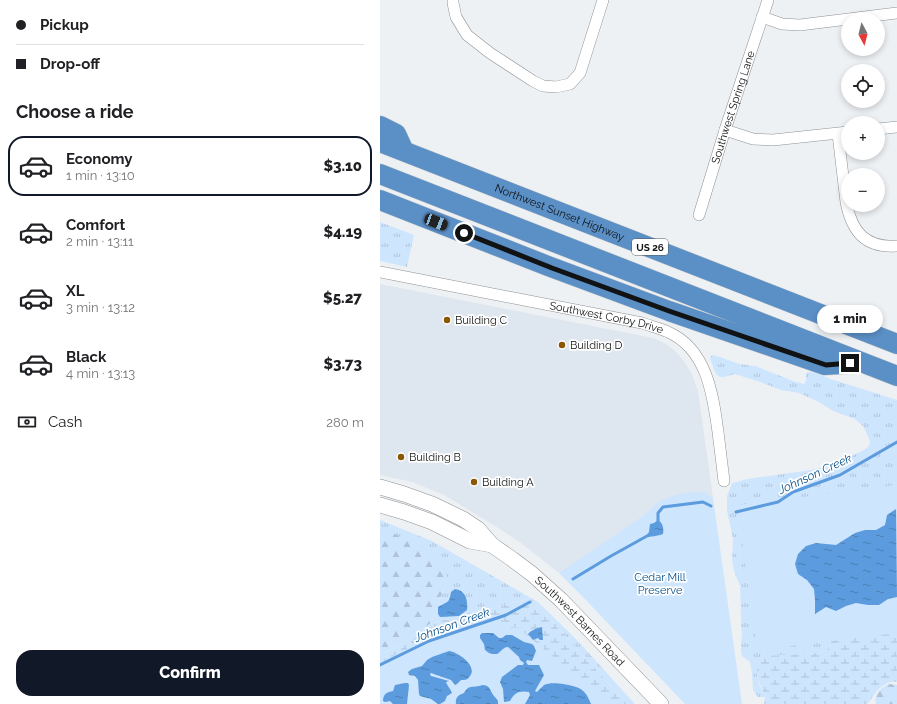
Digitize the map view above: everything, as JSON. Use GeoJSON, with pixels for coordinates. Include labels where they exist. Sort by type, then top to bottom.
{"type":"FeatureCollection","features":[{"type":"Feature","properties":{"kind":"highway"},"geometry":{"type":"LineString","coordinates":[[380,126],[396,134],[404,151]]}},
{"type":"Feature","properties":{"kind":"highway","name":"Northwest Sunset Highway"},"geometry":{"type":"LineString","coordinates":[[380,142],[897,344]]}},
{"type":"Feature","properties":{"kind":"highway","name":"US 26"},"geometry":{"type":"LineString","coordinates":[[380,174],[897,376]]}},
{"type":"Feature","properties":{"kind":"highway"},"geometry":{"type":"LineString","coordinates":[[380,200],[655,306],[826,365],[863,362]]}},
{"type":"Feature","properties":{"kind":"main road","name":"Southwest Barnes Road"},"geometry":{"type":"LineString","coordinates":[[380,487],[432,504],[463,519],[478,529],[492,545],[532,574],[561,600],[661,704]]}},
{"type":"Feature","properties":{"kind":"main road","name":"Southwest Barnes Road"},"geometry":{"type":"LineString","coordinates":[[380,504],[416,516],[452,531],[470,541],[492,545]]}},
{"type":"Feature","properties":{"kind":"main road"},"geometry":{"type":"LineString","coordinates":[[416,516],[432,504]]}},
{"type":"Feature","properties":{"kind":"street"},"geometry":{"type":"LineString","coordinates":[[453,0],[456,17],[467,35],[490,53],[533,81],[543,86],[556,87],[570,84],[580,74],[603,0]]}},
{"type":"Feature","properties":{"kind":"street","name":"Southwest Spring Lane"},"geometry":{"type":"LineString","coordinates":[[699,215],[725,130],[768,0]]}},
{"type":"Feature","properties":{"kind":"street"},"geometry":{"type":"LineString","coordinates":[[762,17],[782,24],[800,25],[897,13]]}},
{"type":"Feature","properties":{"kind":"street"},"geometry":{"type":"LineString","coordinates":[[885,128],[897,127]]}},
{"type":"Feature","properties":{"kind":"street"},"geometry":{"type":"LineString","coordinates":[[725,130],[753,139],[773,140],[841,133]]}},
{"type":"Feature","properties":{"kind":"street"},"geometry":{"type":"LineString","coordinates":[[844,160],[846,202],[848,213],[858,233],[869,242],[880,246],[897,246]]}},
{"type":"Feature","properties":{"kind":"street","name":"Southwest Corby Drive"},"geometry":{"type":"LineString","coordinates":[[380,272],[642,323],[669,332],[681,340],[696,355],[707,377],[714,401],[724,481]]}},
{"type":"Feature","properties":{"kind":"shaded area"},"geometry":{"type":"Polygon","coordinates":[[[380,284],[653,338],[664,343],[674,350],[683,360],[691,372],[698,391],[713,498],[559,573],[521,543],[444,495],[412,482],[380,475],[380,284]]]}},
{"type":"Feature","properties":{"kind":"green space"},"geometry":{"type":"Polygon","coordinates":[[[380,222],[414,235],[407,267],[380,261],[380,222]]]}},
{"type":"Feature","properties":{"kind":"green space"},"geometry":{"type":"Polygon","coordinates":[[[712,355],[739,364],[755,366],[804,384],[806,381],[806,373],[817,373],[828,378],[897,400],[897,492],[830,639],[831,644],[828,649],[818,653],[774,656],[759,661],[757,676],[765,697],[758,697],[753,690],[750,662],[742,656],[741,653],[742,634],[740,586],[734,571],[732,560],[733,539],[727,511],[727,496],[732,483],[747,479],[811,470],[834,464],[862,451],[868,447],[870,443],[863,426],[855,419],[833,411],[817,401],[799,393],[781,390],[735,374],[720,377],[715,372],[710,358],[712,355]]]}},
{"type":"Feature","properties":{"kind":"green space"},"geometry":{"type":"Polygon","coordinates":[[[897,485],[897,633],[757,650],[737,505],[897,485]]]}},
{"type":"Feature","properties":{"kind":"green space","name":"Cedar Mill Preserve"},"geometry":{"type":"Polygon","coordinates":[[[704,492],[713,498],[742,704],[685,704],[559,573],[643,516],[661,500],[683,493],[704,492]]]}},
{"type":"Feature","properties":{"kind":"green space"},"geometry":{"type":"Polygon","coordinates":[[[380,520],[432,541],[538,602],[577,640],[635,704],[627,704],[531,598],[431,623],[444,588],[449,581],[421,547],[380,527],[380,520]]]}},
{"type":"Feature","properties":{"kind":"green space"},"geometry":{"type":"Polygon","coordinates":[[[380,527],[421,546],[440,564],[449,581],[444,588],[431,623],[406,642],[380,655],[380,527]]]}},
{"type":"Feature","properties":{"kind":"green space"},"geometry":{"type":"Polygon","coordinates":[[[897,597],[897,682],[890,682],[882,686],[867,704],[764,704],[765,697],[757,677],[757,666],[759,661],[768,656],[818,653],[828,649],[831,644],[830,639],[897,597]]]}},
{"type":"Feature","properties":{"kind":"green space"},"geometry":{"type":"Polygon","coordinates":[[[531,598],[627,704],[380,704],[380,655],[406,642],[431,623],[531,598]]]}},
{"type":"Feature","properties":{"kind":"green space"},"geometry":{"type":"Polygon","coordinates":[[[490,616],[506,629],[517,627],[611,704],[380,704],[380,663],[412,646],[490,616]]]}},
{"type":"Feature","properties":{"kind":"green space"},"geometry":{"type":"Polygon","coordinates":[[[889,684],[897,685],[897,704],[876,704],[875,700],[877,694],[883,687],[889,684]]]}},
{"type":"Feature","properties":{"kind":"water"},"geometry":{"type":"Polygon","coordinates":[[[896,509],[897,597],[888,599],[879,605],[856,603],[836,611],[826,607],[815,614],[814,589],[807,580],[798,574],[795,564],[798,554],[806,546],[816,543],[836,545],[855,533],[865,530],[876,530],[885,525],[887,515],[896,509]]]}},
{"type":"Feature","properties":{"kind":"water"},"geometry":{"type":"Polygon","coordinates":[[[658,520],[663,526],[663,534],[645,537],[649,532],[650,524],[658,520]]]}},
{"type":"Feature","properties":{"kind":"water"},"geometry":{"type":"Polygon","coordinates":[[[455,589],[462,591],[466,596],[467,610],[459,616],[440,617],[438,614],[438,607],[448,602],[451,592],[455,589]]]}},
{"type":"Feature","properties":{"kind":"water"},"geometry":{"type":"Polygon","coordinates":[[[542,627],[543,640],[538,638],[533,640],[528,634],[542,627]]]}},
{"type":"Feature","properties":{"kind":"water"},"geometry":{"type":"Polygon","coordinates":[[[482,633],[493,633],[499,638],[506,635],[512,635],[534,646],[536,651],[532,661],[527,660],[526,662],[528,665],[539,665],[544,675],[535,691],[537,692],[544,685],[552,683],[569,685],[582,690],[587,695],[591,704],[525,704],[530,695],[529,692],[525,691],[517,693],[510,701],[504,702],[503,689],[500,682],[502,677],[518,665],[523,665],[524,663],[508,647],[497,654],[489,653],[485,650],[484,644],[480,638],[482,633]]]}},
{"type":"Feature","properties":{"kind":"water"},"geometry":{"type":"Polygon","coordinates":[[[449,651],[466,660],[472,672],[468,678],[461,680],[455,685],[451,680],[431,673],[431,676],[449,681],[446,682],[452,693],[447,696],[445,701],[438,704],[431,699],[420,696],[418,680],[415,676],[409,675],[408,672],[422,666],[432,657],[449,651]]]}},
{"type":"Feature","properties":{"kind":"water"},"geometry":{"type":"Polygon","coordinates":[[[408,683],[409,685],[407,704],[393,704],[390,701],[383,701],[387,693],[393,691],[395,685],[408,683]]]}},
{"type":"Feature","properties":{"kind":"water"},"geometry":{"type":"Polygon","coordinates":[[[482,685],[488,687],[498,700],[498,704],[456,704],[457,697],[464,693],[468,688],[482,685]]]}},
{"type":"Feature","properties":{"kind":"waterway","name":"Johnson Creek"},"geometry":{"type":"LineString","coordinates":[[736,512],[778,502],[793,492],[840,475],[897,442]]}},
{"type":"Feature","properties":{"kind":"waterway","name":"Johnson Creek"},"geometry":{"type":"LineString","coordinates":[[658,524],[658,513],[663,507],[703,502],[711,506]]}},
{"type":"Feature","properties":{"kind":"waterway","name":"Johnson Creek"},"geometry":{"type":"LineString","coordinates":[[573,579],[647,536]]}},
{"type":"Feature","properties":{"kind":"waterway","name":"Johnson Creek"},"geometry":{"type":"LineString","coordinates":[[380,665],[429,641],[506,615],[530,602]]}},
{"type":"Feature","properties":{"kind":"place","name":"Building C"},"geometry":{"type":"Point","coordinates":[447,320]}},
{"type":"Feature","properties":{"kind":"place","name":"Building D"},"geometry":{"type":"Point","coordinates":[562,345]}},
{"type":"Feature","properties":{"kind":"place","name":"Building B"},"geometry":{"type":"Point","coordinates":[401,457]}},
{"type":"Feature","properties":{"kind":"place","name":"Building A"},"geometry":{"type":"Point","coordinates":[474,482]}},
{"type":"Feature","properties":{"kind":"route"},"geometry":{"type":"LineString","coordinates":[[464,233],[552,268],[669,311],[826,365],[850,363]]}}]}
